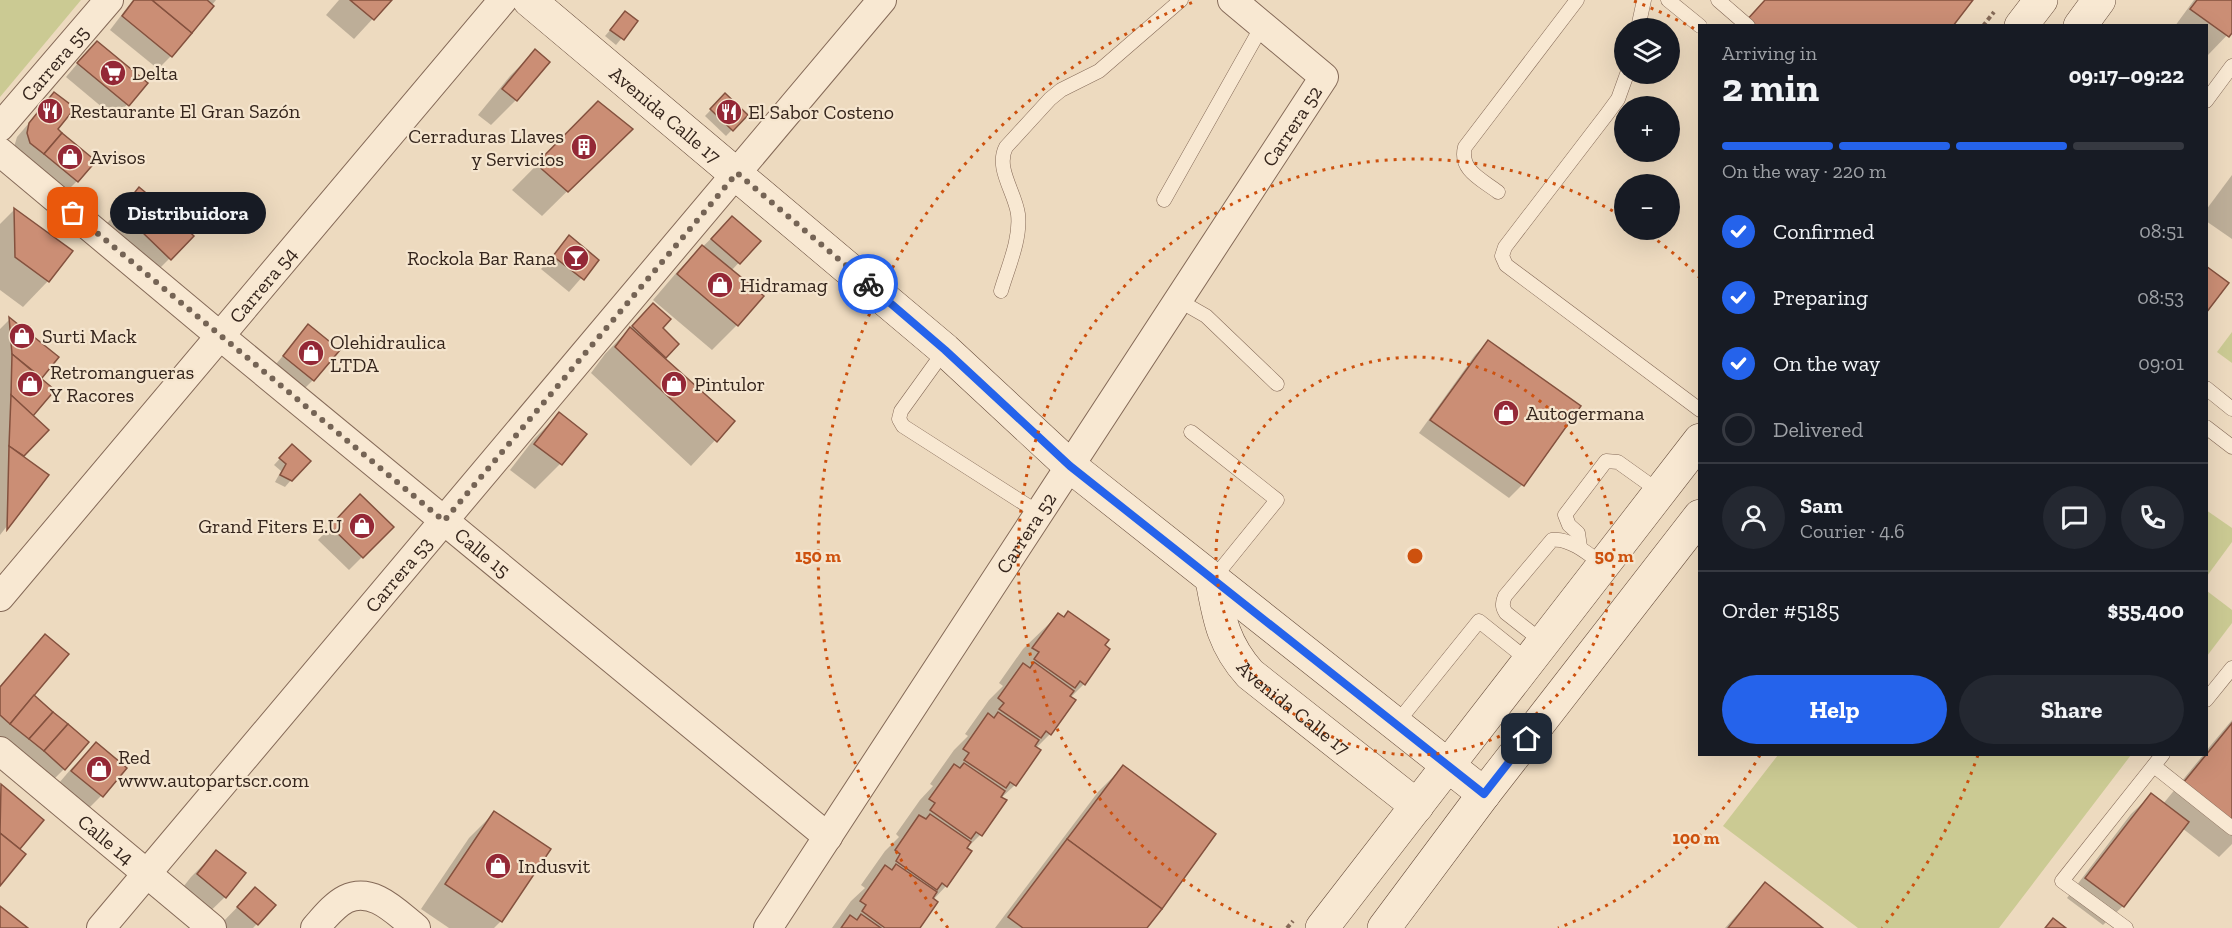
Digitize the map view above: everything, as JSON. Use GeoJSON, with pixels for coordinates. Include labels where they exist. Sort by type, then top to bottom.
{"type":"FeatureCollection","features":[{"type":"Feature","properties":{"kind":"street","name":"Carrera 55"},"geometry":{"type":"LineString","coordinates":[[0,127],[109,0]]}},
{"type":"Feature","properties":{"kind":"street","name":"Carrera 54"},"geometry":{"type":"LineString","coordinates":[[0,597],[503,0]]}},
{"type":"Feature","properties":{"kind":"street","name":"Avenida Calle 17"},"geometry":{"type":"LineString","coordinates":[[529,0],[945,350],[1070,466],[1484,794]]}},
{"type":"Feature","properties":{"kind":"street","name":"Carrera 53"},"geometry":{"type":"LineString","coordinates":[[101,928],[882,0]]}},
{"type":"Feature","properties":{"kind":"street"},"geometry":{"type":"LineString","coordinates":[[1232,0],[1262,26]]}},
{"type":"Feature","properties":{"kind":"street"},"geometry":{"type":"LineString","coordinates":[[2023,24],[2041,0]]}},
{"type":"Feature","properties":{"kind":"street"},"geometry":{"type":"LineString","coordinates":[[2081,24],[2099,0]]}},
{"type":"Feature","properties":{"kind":"street","name":"Carrera 52"},"geometry":{"type":"LineString","coordinates":[[768,928],[1324,77],[1262,26]]}},
{"type":"Feature","properties":{"kind":"street","name":"Calle 15"},"geometry":{"type":"LineString","coordinates":[[0,152],[219,336],[828,837]]}},
{"type":"Feature","properties":{"kind":"street"},"geometry":{"type":"LineString","coordinates":[[1322,928],[1536,652],[1591,556],[1660,492],[1698,444]]}},
{"type":"Feature","properties":{"kind":"street"},"geometry":{"type":"LineString","coordinates":[[1384,928],[1484,794],[1698,519]]}},
{"type":"Feature","properties":{"kind":"street","name":"Avenida Calle 17"},"geometry":{"type":"LineString","coordinates":[[1212,580],[1224,634],[1239,662],[1250,674],[1417,806]]}},
{"type":"Feature","properties":{"kind":"street","name":"Calle 14"},"geometry":{"type":"LineString","coordinates":[[0,752],[212,928]]}},
{"type":"Feature","properties":{"kind":"street"},"geometry":{"type":"LineString","coordinates":[[315,928],[345,899],[365,896],[385,903],[416,928]]}},
{"type":"Feature","properties":{"kind":"lane"},"geometry":{"type":"LineString","coordinates":[[1001,291],[1018,231],[1016,205],[1003,165],[1002,155],[1006,147],[1050,99],[1061,90],[1099,71],[1181,0]]}},
{"type":"Feature","properties":{"kind":"lane"},"geometry":{"type":"LineString","coordinates":[[1498,192],[1466,167],[1463,156],[1465,147],[1577,0]]}},
{"type":"Feature","properties":{"kind":"lane"},"geometry":{"type":"LineString","coordinates":[[1640,18],[1644,0]]}},
{"type":"Feature","properties":{"kind":"lane"},"geometry":{"type":"LineString","coordinates":[[1668,0],[1698,24]]}},
{"type":"Feature","properties":{"kind":"lane"},"geometry":{"type":"LineString","coordinates":[[1718,0],[1746,24]]}},
{"type":"Feature","properties":{"kind":"lane"},"geometry":{"type":"LineString","coordinates":[[1164,200],[1262,26]]}},
{"type":"Feature","properties":{"kind":"lane"},"geometry":{"type":"LineString","coordinates":[[2208,98],[2232,66]]}},
{"type":"Feature","properties":{"kind":"lane"},"geometry":{"type":"LineString","coordinates":[[1624,84],[1607,114],[1505,247],[1502,256],[1506,265],[1698,409]]}},
{"type":"Feature","properties":{"kind":"lane"},"geometry":{"type":"LineString","coordinates":[[1178,300],[1206,316],[1277,384]]}},
{"type":"Feature","properties":{"kind":"lane"},"geometry":{"type":"LineString","coordinates":[[945,350],[901,411],[899,419],[903,426],[1039,513]]}},
{"type":"Feature","properties":{"kind":"lane"},"geometry":{"type":"LineString","coordinates":[[2208,390],[2232,409]]}},
{"type":"Feature","properties":{"kind":"lane"},"geometry":{"type":"LineString","coordinates":[[2208,429],[2232,447]]}},
{"type":"Feature","properties":{"kind":"lane"},"geometry":{"type":"LineString","coordinates":[[1191,432],[1277,500],[1212,580]]}},
{"type":"Feature","properties":{"kind":"lane"},"geometry":{"type":"LineString","coordinates":[[1591,556],[1578,533],[1569,525],[1565,515],[1606,461],[1617,462],[1660,492]]}},
{"type":"Feature","properties":{"kind":"lane"},"geometry":{"type":"LineString","coordinates":[[1536,652],[1506,613],[1502,602],[1552,540],[1558,539],[1591,556]]}},
{"type":"Feature","properties":{"kind":"lane"},"geometry":{"type":"LineString","coordinates":[[1396,724],[1479,621],[1536,652]]}},
{"type":"Feature","properties":{"kind":"lane"},"geometry":{"type":"LineString","coordinates":[[2208,698],[2232,668]]}},
{"type":"Feature","properties":{"kind":"lane"},"geometry":{"type":"LineString","coordinates":[[2126,928],[2062,880],[2162,756]]}},
{"type":"Feature","properties":{"kind":"lane"},"geometry":{"type":"LineString","coordinates":[[2154,766],[2232,828]]}},
{"type":"Feature","properties":{"kind":"shaded area"},"geometry":{"type":"Polygon","coordinates":[[[0,0],[81,0],[0,97],[0,0]]]}},
{"type":"Feature","properties":{"kind":"shaded area"},"geometry":{"type":"Polygon","coordinates":[[[2232,332],[2232,363],[2217,352],[2232,332]]]}},
{"type":"Feature","properties":{"kind":"shaded area"},"geometry":{"type":"Polygon","coordinates":[[[2208,511],[2232,528],[2232,542],[2208,575],[2208,511]]]}},
{"type":"Feature","properties":{"kind":"shaded area"},"geometry":{"type":"Polygon","coordinates":[[[2208,592],[2232,610],[2232,623],[2208,655],[2208,592]]]}},
{"type":"Feature","properties":{"kind":"shaded area"},"geometry":{"type":"Polygon","coordinates":[[[1777,756],[2130,756],[1999,928],[1858,928],[1723,826],[1777,756]]]}},
{"type":"Feature","properties":{"kind":"building"},"geometry":{"type":"Polygon","coordinates":[[[134,0],[152,0],[192,33],[172,57],[122,16],[134,0]]]}},
{"type":"Feature","properties":{"kind":"building"},"geometry":{"type":"Polygon","coordinates":[[[152,0],[207,0],[214,6],[192,33],[152,0]]]}},
{"type":"Feature","properties":{"kind":"building"},"geometry":{"type":"Polygon","coordinates":[[[350,0],[392,0],[374,20],[350,0]]]}},
{"type":"Feature","properties":{"kind":"building"},"geometry":{"type":"Polygon","coordinates":[[[1765,0],[1973,0],[1955,24],[1747,24],[1745,22],[1765,0]]]}},
{"type":"Feature","properties":{"kind":"building"},"geometry":{"type":"Polygon","coordinates":[[[2197,0],[2232,0],[2232,33],[2229,37],[2190,9],[2197,0]]]}},
{"type":"Feature","properties":{"kind":"building"},"geometry":{"type":"Polygon","coordinates":[[[625,11],[638,21],[624,40],[610,30],[625,11]]]}},
{"type":"Feature","properties":{"kind":"building","name":"Delta"},"geometry":{"type":"Polygon","coordinates":[[[97,41],[148,83],[129,106],[77,63],[97,41]]]}},
{"type":"Feature","properties":{"kind":"building"},"geometry":{"type":"Polygon","coordinates":[[[535,49],[550,62],[517,101],[502,89],[535,49]]]}},
{"type":"Feature","properties":{"kind":"building"},"geometry":{"type":"Polygon","coordinates":[[[54,92],[75,108],[58,129],[62,133],[44,154],[30,143],[27,133],[29,123],[54,92]]]}},
{"type":"Feature","properties":{"kind":"building","name":"El Sabor Costeno"},"geometry":{"type":"Polygon","coordinates":[[[725,93],[748,115],[733,131],[710,109],[725,93]]]}},
{"type":"Feature","properties":{"kind":"building","name":"Cerraduras Llaves y Servicios"},"geometry":{"type":"Polygon","coordinates":[[[598,101],[633,129],[568,192],[536,164],[598,101]]]}},
{"type":"Feature","properties":{"kind":"building","name":"Avisos"},"geometry":{"type":"Polygon","coordinates":[[[62,133],[96,161],[78,182],[44,154],[62,133]]]}},
{"type":"Feature","properties":{"kind":"building"},"geometry":{"type":"Polygon","coordinates":[[[139,187],[163,207],[141,231],[119,212],[139,187]]]}},
{"type":"Feature","properties":{"kind":"building"},"geometry":{"type":"Polygon","coordinates":[[[163,207],[194,236],[171,260],[141,231],[163,207]]]}},
{"type":"Feature","properties":{"kind":"building"},"geometry":{"type":"Polygon","coordinates":[[[14,208],[73,251],[49,282],[15,257],[14,208]]]}},
{"type":"Feature","properties":{"kind":"building"},"geometry":{"type":"Polygon","coordinates":[[[732,216],[761,241],[740,264],[711,239],[732,216]]]}},
{"type":"Feature","properties":{"kind":"building","name":"Rockola Bar Rana"},"geometry":{"type":"Polygon","coordinates":[[[569,235],[599,260],[584,280],[553,256],[569,235]]]}},
{"type":"Feature","properties":{"kind":"building","name":"Hidramag"},"geometry":{"type":"Polygon","coordinates":[[[702,245],[764,296],[738,326],[677,274],[702,245]]]}},
{"type":"Feature","properties":{"kind":"building"},"geometry":{"type":"Polygon","coordinates":[[[2208,267],[2229,283],[2208,310],[2208,267]]]}},
{"type":"Feature","properties":{"kind":"building"},"geometry":{"type":"Polygon","coordinates":[[[653,303],[671,319],[663,328],[679,344],[666,358],[632,326],[653,303]]]}},
{"type":"Feature","properties":{"kind":"building","name":"Surti Mack"},"geometry":{"type":"Polygon","coordinates":[[[9,317],[59,357],[42,378],[12,354],[9,317]]]}},
{"type":"Feature","properties":{"kind":"building","name":"Olehidraulica LTDA"},"geometry":{"type":"Polygon","coordinates":[[[308,324],[340,350],[314,381],[283,356],[308,324]]]}},
{"type":"Feature","properties":{"kind":"building","name":"Pintulor"},"geometry":{"type":"Polygon","coordinates":[[[630,327],[735,421],[717,442],[615,347],[630,327]]]}},
{"type":"Feature","properties":{"kind":"building","name":"Autogermana"},"geometry":{"type":"Polygon","coordinates":[[[1488,340],[1581,406],[1524,486],[1430,420],[1488,340]]]}},
{"type":"Feature","properties":{"kind":"building","name":"Retromangueras Y Racores"},"geometry":{"type":"Polygon","coordinates":[[[12,354],[55,390],[33,416],[11,395],[12,354]]]}},
{"type":"Feature","properties":{"kind":"building"},"geometry":{"type":"Polygon","coordinates":[[[11,395],[49,430],[24,456],[9,446],[11,395]]]}},
{"type":"Feature","properties":{"kind":"building"},"geometry":{"type":"Polygon","coordinates":[[[559,412],[587,434],[562,465],[534,444],[559,412]]]}},
{"type":"Feature","properties":{"kind":"building"},"geometry":{"type":"Polygon","coordinates":[[[292,444],[311,461],[292,481],[280,475],[286,464],[279,458],[292,444]]]}},
{"type":"Feature","properties":{"kind":"building"},"geometry":{"type":"Polygon","coordinates":[[[9,446],[49,475],[7,530],[9,446]]]}},
{"type":"Feature","properties":{"kind":"building","name":"Grand Fiters E.U"},"geometry":{"type":"Polygon","coordinates":[[[360,494],[394,527],[363,558],[330,526],[360,494]]]}},
{"type":"Feature","properties":{"kind":"building"},"geometry":{"type":"Polygon","coordinates":[[[1068,611],[1109,640],[1105,645],[1110,649],[1085,685],[1080,681],[1075,688],[1034,659],[1039,652],[1032,648],[1058,613],[1064,617],[1068,611]]]}},
{"type":"Feature","properties":{"kind":"building"},"geometry":{"type":"Polygon","coordinates":[[[45,634],[69,654],[10,724],[0,715],[0,687],[45,634]]]}},
{"type":"Feature","properties":{"kind":"building"},"geometry":{"type":"Polygon","coordinates":[[[1034,662],[1074,691],[1070,696],[1076,700],[1051,735],[1046,731],[1041,738],[999,709],[1004,703],[998,698],[1023,663],[1030,668],[1034,662]]]}},
{"type":"Feature","properties":{"kind":"building"},"geometry":{"type":"Polygon","coordinates":[[[34,695],[53,712],[29,739],[10,724],[34,695]]]}},
{"type":"Feature","properties":{"kind":"building"},"geometry":{"type":"Polygon","coordinates":[[[53,712],[68,724],[44,751],[29,739],[53,712]]]}},
{"type":"Feature","properties":{"kind":"building"},"geometry":{"type":"Polygon","coordinates":[[[998,712],[1039,740],[1035,746],[1041,750],[1016,786],[1010,782],[1006,788],[964,760],[969,753],[963,749],[988,713],[994,718],[998,712]]]}},
{"type":"Feature","properties":{"kind":"building"},"geometry":{"type":"Polygon","coordinates":[[[2232,723],[2232,822],[2183,783],[2205,756],[2208,756],[2208,752],[2232,723]]]}},
{"type":"Feature","properties":{"kind":"building"},"geometry":{"type":"Polygon","coordinates":[[[68,724],[89,742],[65,770],[44,751],[68,724]]]}},
{"type":"Feature","properties":{"kind":"building","name":"Red www.autopartscr.com"},"geometry":{"type":"Polygon","coordinates":[[[96,742],[127,768],[103,797],[71,771],[96,742]]]}},
{"type":"Feature","properties":{"kind":"building"},"geometry":{"type":"Polygon","coordinates":[[[964,763],[1005,791],[1001,797],[1007,800],[982,836],[976,832],[971,839],[930,810],[935,803],[929,799],[954,764],[960,768],[964,763]]]}},
{"type":"Feature","properties":{"kind":"building"},"geometry":{"type":"Polygon","coordinates":[[[1123,765],[1216,834],[1162,909],[1067,839],[1123,765]]]}},
{"type":"Feature","properties":{"kind":"building"},"geometry":{"type":"Polygon","coordinates":[[[1,784],[44,820],[20,849],[0,833],[1,784]]]}},
{"type":"Feature","properties":{"kind":"building"},"geometry":{"type":"Polygon","coordinates":[[[2151,793],[2189,822],[2124,907],[2085,878],[2151,793]]]}},
{"type":"Feature","properties":{"kind":"building","name":"Indusvit"},"geometry":{"type":"Polygon","coordinates":[[[494,811],[551,849],[502,922],[445,884],[494,811]]]}},
{"type":"Feature","properties":{"kind":"building"},"geometry":{"type":"Polygon","coordinates":[[[930,814],[971,842],[967,848],[972,851],[947,887],[942,883],[937,890],[896,861],[900,854],[895,850],[919,815],[926,819],[930,814]]]}},
{"type":"Feature","properties":{"kind":"building"},"geometry":{"type":"Polygon","coordinates":[[[0,833],[26,854],[0,886],[0,833]]]}},
{"type":"Feature","properties":{"kind":"building"},"geometry":{"type":"Polygon","coordinates":[[[1067,839],[1162,909],[1147,928],[1023,928],[1008,917],[1067,839]]]}},
{"type":"Feature","properties":{"kind":"building"},"geometry":{"type":"Polygon","coordinates":[[[216,850],[246,873],[226,898],[197,874],[216,850]]]}},
{"type":"Feature","properties":{"kind":"building"},"geometry":{"type":"Polygon","coordinates":[[[896,864],[937,892],[933,898],[938,902],[920,928],[885,928],[862,911],[866,905],[860,901],[885,865],[892,870],[896,864]]]}},
{"type":"Feature","properties":{"kind":"building"},"geometry":{"type":"Polygon","coordinates":[[[1765,882],[1823,928],[1728,928],[1765,882]]]}},
{"type":"Feature","properties":{"kind":"building"},"geometry":{"type":"Polygon","coordinates":[[[255,887],[276,905],[258,925],[237,907],[255,887]]]}},
{"type":"Feature","properties":{"kind":"building"},"geometry":{"type":"Polygon","coordinates":[[[0,906],[28,928],[0,928],[0,906]]]}},
{"type":"Feature","properties":{"kind":"building"},"geometry":{"type":"Polygon","coordinates":[[[861,914],[881,928],[841,928],[850,915],[857,920],[861,914]]]}},
{"type":"Feature","properties":{"kind":"building"},"geometry":{"type":"Polygon","coordinates":[[[2053,918],[2066,928],[2045,928],[2053,918]]]}},
{"type":"Feature","properties":{"kind":"way so far"},"geometry":{"type":"LineString","coordinates":[[73,213],[444,521],[737,173],[868,284]]}},
{"type":"Feature","properties":{"kind":"place","name":"Delta"},"geometry":{"type":"Point","coordinates":[113,73]}},
{"type":"Feature","properties":{"kind":"place","name":"Restaurante El Gran Sazón"},"geometry":{"type":"Point","coordinates":[50,111]}},
{"type":"Feature","properties":{"kind":"place","name":"El Sabor Costeno"},"geometry":{"type":"Point","coordinates":[729,112]}},
{"type":"Feature","properties":{"kind":"place","name":"Cerraduras Llaves y Servicios"},"geometry":{"type":"Point","coordinates":[584,147]}},
{"type":"Feature","properties":{"kind":"place","name":"Avisos"},"geometry":{"type":"Point","coordinates":[70,157]}},
{"type":"Feature","properties":{"kind":"place","name":"Distribuidora"},"geometry":{"type":"Point","coordinates":[73,213]}},
{"type":"Feature","properties":{"kind":"place","name":"Rockola Bar Rana"},"geometry":{"type":"Point","coordinates":[576,258]}},
{"type":"Feature","properties":{"kind":"place","name":"Hidramag"},"geometry":{"type":"Point","coordinates":[720,285]}},
{"type":"Feature","properties":{"kind":"place","name":"Surti Mack"},"geometry":{"type":"Point","coordinates":[22,336]}},
{"type":"Feature","properties":{"kind":"place","name":"Olehidraulica LTDA"},"geometry":{"type":"Point","coordinates":[311,353]}},
{"type":"Feature","properties":{"kind":"place","name":"Retromangueras Y Racores"},"geometry":{"type":"Point","coordinates":[30,384]}},
{"type":"Feature","properties":{"kind":"place","name":"Pintulor"},"geometry":{"type":"Point","coordinates":[674,384]}},
{"type":"Feature","properties":{"kind":"place","name":"Autogermana"},"geometry":{"type":"Point","coordinates":[1506,413]}},
{"type":"Feature","properties":{"kind":"place","name":"Grand Fiters E.U"},"geometry":{"type":"Point","coordinates":[362,526]}},
{"type":"Feature","properties":{"kind":"place","name":"Red www.autopartscr.com"},"geometry":{"type":"Point","coordinates":[99,769]}},
{"type":"Feature","properties":{"kind":"place","name":"Indusvit"},"geometry":{"type":"Point","coordinates":[498,866]}},
{"type":"Feature","properties":{"kind":"route"},"geometry":{"type":"LineString","coordinates":[[868,284],[945,350],[1070,466],[1484,794],[1527,739]]}}]}
